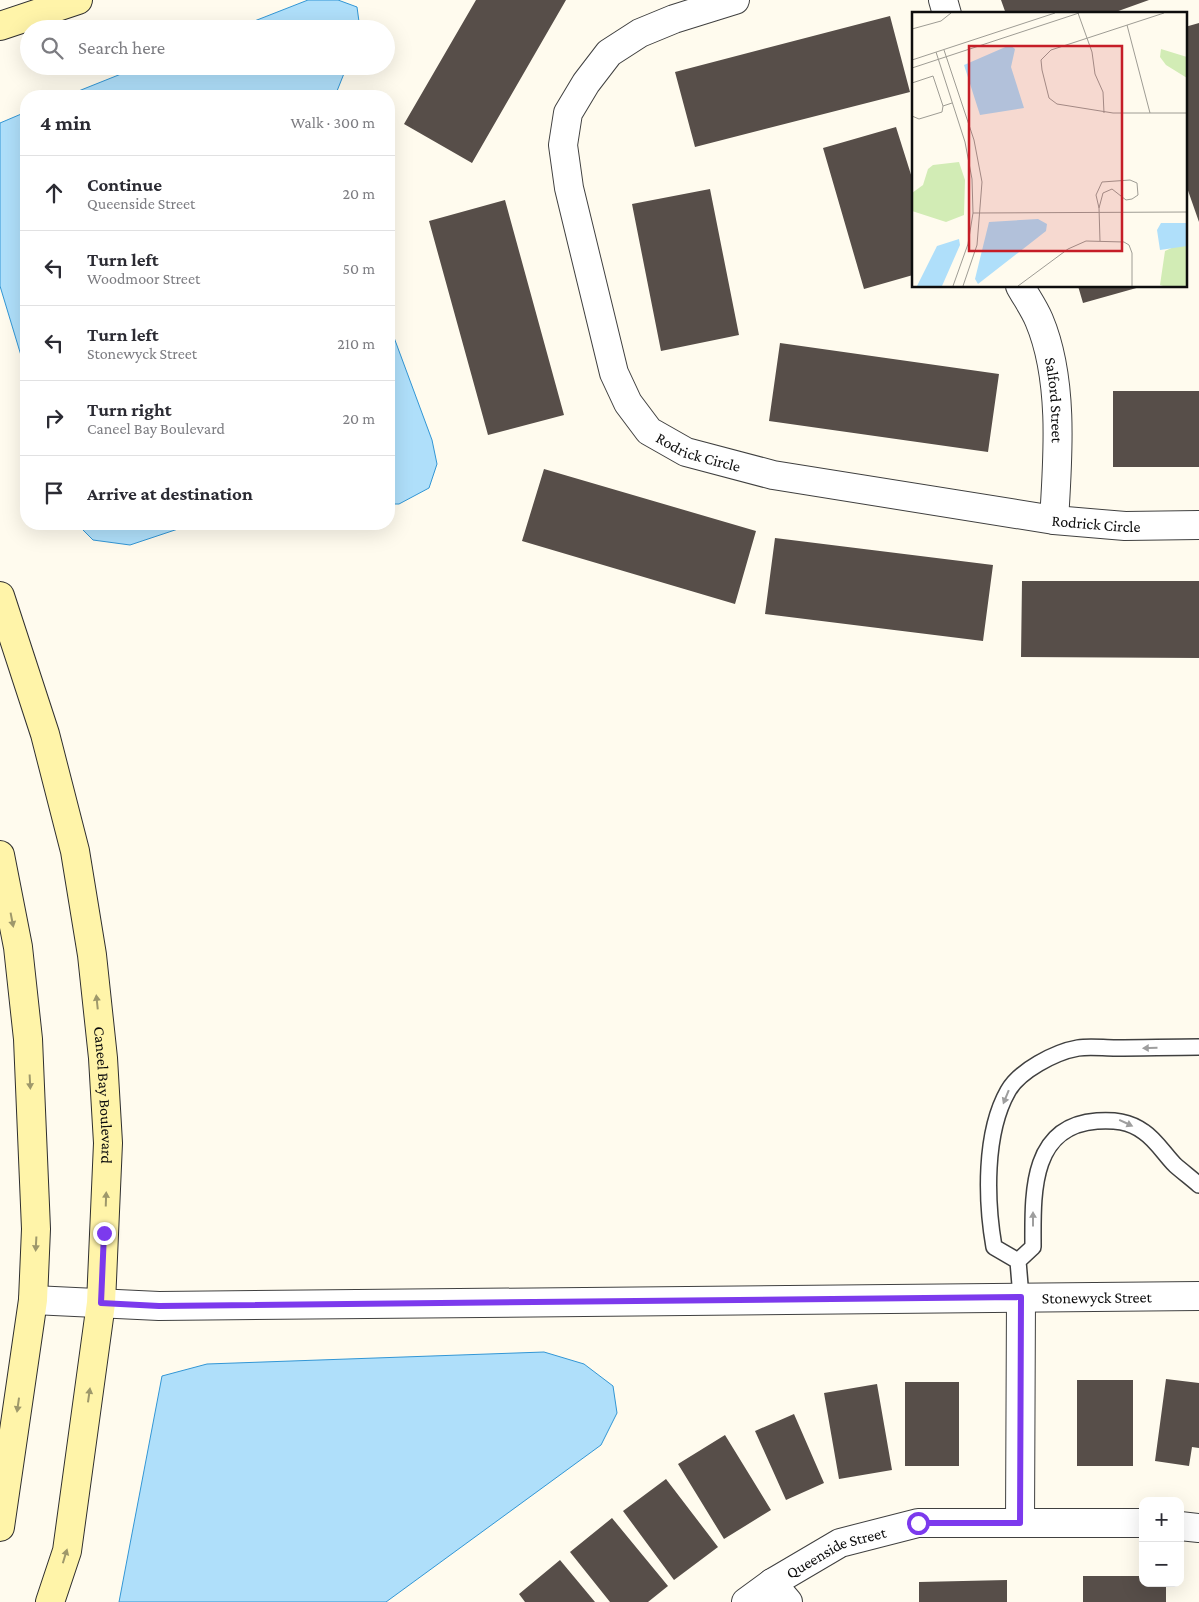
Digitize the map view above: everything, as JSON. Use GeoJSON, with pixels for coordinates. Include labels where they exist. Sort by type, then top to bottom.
{"type":"FeatureCollection","features":[{"type":"Feature","properties":{"kind":"street"},"geometry":{"type":"LineString","coordinates":[[0,26],[78,0]]}},
{"type":"Feature","properties":{"kind":"street","name":"Rodrick Circle"},"geometry":{"type":"LineString","coordinates":[[735,0],[674,19],[640,33],[609,53],[586,83],[568,113],[563,145],[568,188],[614,373],[628,403],[649,431],[686,452],[773,476],[1054,520],[1125,526],[1199,525]]}},
{"type":"Feature","properties":{"kind":"street","name":"Salford Street"},"geometry":{"type":"LineString","coordinates":[[1021,288],[1039,320],[1051,360],[1059,435],[1054,520]]}},
{"type":"Feature","properties":{"kind":"street","name":"Caneel Bay Boulevard"},"geometry":{"type":"LineString","coordinates":[[0,596],[48,743],[75,852],[92,955],[103,1058],[108,1143],[101,1303],[67,1551],[50,1602]]}},
{"type":"Feature","properties":{"kind":"street"},"geometry":{"type":"LineString","coordinates":[[0,855],[18,947],[28,1039],[36,1229],[33,1300],[0,1527]]}},
{"type":"Feature","properties":{"kind":"street","name":"Stonewyck Street"},"geometry":{"type":"LineString","coordinates":[[33,1300],[159,1306],[1199,1296]]}},
{"type":"Feature","properties":{"kind":"street"},"geometry":{"type":"LineString","coordinates":[[1020,1523],[1021,1297]]}},
{"type":"Feature","properties":{"kind":"street","name":"Queenside Street"},"geometry":{"type":"LineString","coordinates":[[746,1602],[780,1592],[840,1543],[918,1523],[1139,1523]]}},
{"type":"Feature","properties":{"kind":"street"},"geometry":{"type":"LineString","coordinates":[[1184,1526],[1199,1528]]}},
{"type":"Feature","properties":{"kind":"lane"},"geometry":{"type":"LineString","coordinates":[[1018,1261],[994,1247],[990,1222],[989,1164],[993,1132],[1008,1090],[1024,1074],[1043,1060],[1078,1048],[1199,1047]]}},
{"type":"Feature","properties":{"kind":"lane"},"geometry":{"type":"LineString","coordinates":[[1018,1261],[1033,1247],[1033,1188],[1046,1149],[1064,1130],[1090,1122],[1119,1120],[1144,1132],[1176,1166],[1199,1185]]}},
{"type":"Feature","properties":{"kind":"lane"},"geometry":{"type":"LineString","coordinates":[[1018,1261],[1021,1297]]}},
{"type":"Feature","properties":{"kind":"water"},"geometry":{"type":"Polygon","coordinates":[[[308,0],[338,0],[357,7],[359,20],[257,20],[308,0]]]}},
{"type":"Feature","properties":{"kind":"water"},"geometry":{"type":"Polygon","coordinates":[[[118,75],[343,75],[337,90],[81,90],[118,75]]]}},
{"type":"Feature","properties":{"kind":"water"},"geometry":{"type":"Polygon","coordinates":[[[20,115],[20,352],[0,286],[0,123],[20,115]]]}},
{"type":"Feature","properties":{"kind":"water"},"geometry":{"type":"Polygon","coordinates":[[[395,340],[432,440],[437,464],[429,488],[399,504],[395,504],[395,340]]]}},
{"type":"Feature","properties":{"kind":"water"},"geometry":{"type":"Polygon","coordinates":[[[83,530],[175,530],[130,545],[93,540],[83,530]]]}},
{"type":"Feature","properties":{"kind":"water"},"geometry":{"type":"Polygon","coordinates":[[[544,1352],[584,1364],[613,1386],[617,1413],[601,1445],[386,1602],[119,1602],[162,1376],[207,1364],[544,1352]]]}},
{"type":"Feature","properties":{"kind":"building"},"geometry":{"type":"Polygon","coordinates":[[[476,0],[566,0],[472,163],[404,124],[476,0]]]}},
{"type":"Feature","properties":{"kind":"building"},"geometry":{"type":"Polygon","coordinates":[[[1001,0],[1149,0],[1116,12],[1005,12],[1001,0]]]}},
{"type":"Feature","properties":{"kind":"building"},"geometry":{"type":"Polygon","coordinates":[[[890,16],[910,92],[695,147],[675,72],[890,16]]]}},
{"type":"Feature","properties":{"kind":"building"},"geometry":{"type":"Polygon","coordinates":[[[1199,23],[1199,222],[1186,185],[1186,27],[1199,23]]]}},
{"type":"Feature","properties":{"kind":"building"},"geometry":{"type":"Polygon","coordinates":[[[896,127],[912,178],[912,275],[864,289],[823,148],[896,127]]]}},
{"type":"Feature","properties":{"kind":"building"},"geometry":{"type":"Polygon","coordinates":[[[710,189],[739,335],[661,351],[632,204],[710,189]]]}},
{"type":"Feature","properties":{"kind":"building"},"geometry":{"type":"Polygon","coordinates":[[[505,200],[564,415],[488,435],[429,221],[505,200]]]}},
{"type":"Feature","properties":{"kind":"building"},"geometry":{"type":"Polygon","coordinates":[[[1079,288],[1136,288],[1083,303],[1079,288]]]}},
{"type":"Feature","properties":{"kind":"building"},"geometry":{"type":"Polygon","coordinates":[[[780,343],[999,374],[988,452],[769,421],[780,343]]]}},
{"type":"Feature","properties":{"kind":"building"},"geometry":{"type":"Polygon","coordinates":[[[1113,391],[1199,391],[1199,467],[1113,467],[1113,391]]]}},
{"type":"Feature","properties":{"kind":"building"},"geometry":{"type":"Polygon","coordinates":[[[544,469],[756,531],[735,604],[522,541],[544,469]]]}},
{"type":"Feature","properties":{"kind":"building"},"geometry":{"type":"Polygon","coordinates":[[[775,538],[993,565],[983,641],[765,614],[775,538]]]}},
{"type":"Feature","properties":{"kind":"building"},"geometry":{"type":"Polygon","coordinates":[[[1022,581],[1199,581],[1199,658],[1021,657],[1022,581]]]}},
{"type":"Feature","properties":{"kind":"building"},"geometry":{"type":"Polygon","coordinates":[[[1166,1379],[1199,1383],[1199,1448],[1192,1447],[1189,1466],[1155,1461],[1166,1379]]]}},
{"type":"Feature","properties":{"kind":"building"},"geometry":{"type":"Polygon","coordinates":[[[1077,1380],[1133,1380],[1133,1466],[1077,1466],[1077,1380]]]}},
{"type":"Feature","properties":{"kind":"building"},"geometry":{"type":"Polygon","coordinates":[[[905,1382],[959,1382],[959,1466],[905,1466],[905,1382]]]}},
{"type":"Feature","properties":{"kind":"building"},"geometry":{"type":"Polygon","coordinates":[[[877,1384],[892,1470],[839,1479],[824,1393],[877,1384]]]}},
{"type":"Feature","properties":{"kind":"building"},"geometry":{"type":"Polygon","coordinates":[[[794,1414],[824,1483],[786,1500],[755,1431],[794,1414]]]}},
{"type":"Feature","properties":{"kind":"building"},"geometry":{"type":"Polygon","coordinates":[[[725,1435],[771,1510],[724,1539],[678,1464],[725,1435]]]}},
{"type":"Feature","properties":{"kind":"building"},"geometry":{"type":"Polygon","coordinates":[[[666,1479],[718,1547],[674,1580],[623,1511],[666,1479]]]}},
{"type":"Feature","properties":{"kind":"building"},"geometry":{"type":"Polygon","coordinates":[[[612,1518],[668,1586],[648,1602],[610,1602],[570,1552],[612,1518]]]}},
{"type":"Feature","properties":{"kind":"building"},"geometry":{"type":"Polygon","coordinates":[[[560,1560],[595,1602],[525,1602],[519,1594],[560,1560]]]}},
{"type":"Feature","properties":{"kind":"building"},"geometry":{"type":"Polygon","coordinates":[[[1083,1576],[1139,1576],[1139,1587],[1166,1587],[1166,1602],[1083,1602],[1083,1576]]]}},
{"type":"Feature","properties":{"kind":"building"},"geometry":{"type":"Polygon","coordinates":[[[1007,1580],[1007,1602],[919,1602],[919,1582],[1007,1580]]]}},
{"type":"Feature","properties":{"kind":"route"},"geometry":{"type":"LineString","coordinates":[[104,1233],[101,1303],[159,1306],[1021,1297],[1020,1523],[918,1523]]}}]}
